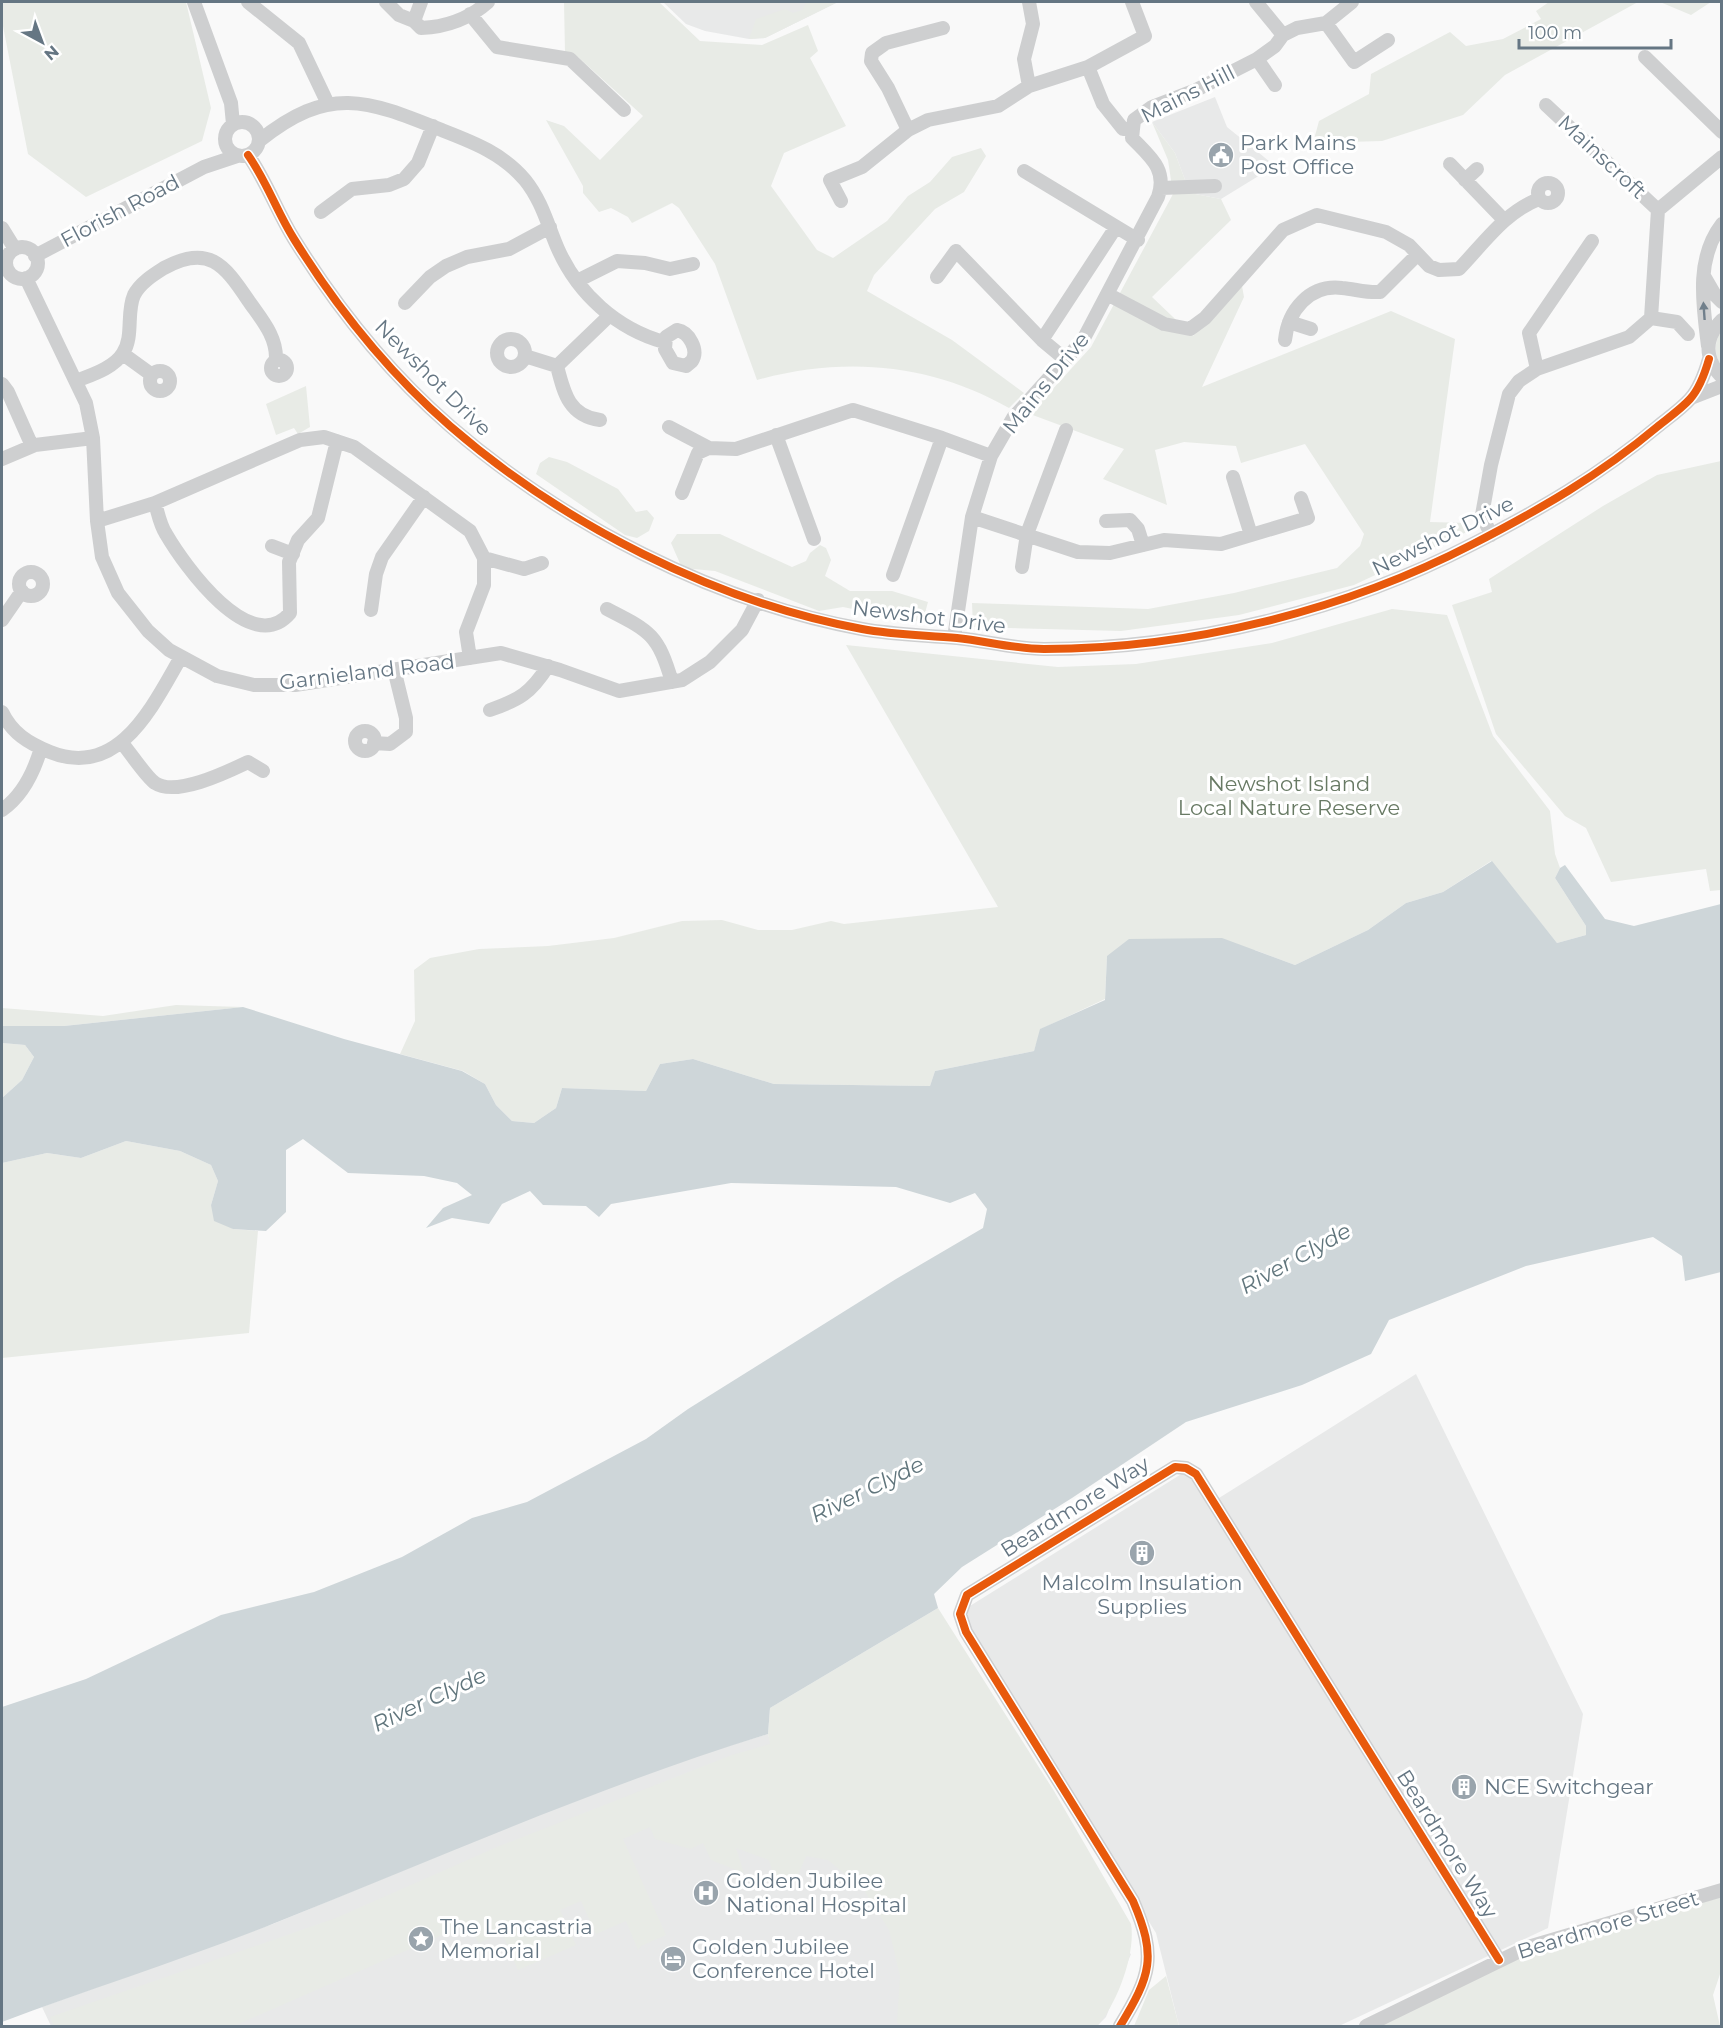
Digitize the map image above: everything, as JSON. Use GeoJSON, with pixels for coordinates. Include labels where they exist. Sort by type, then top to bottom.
{"type":"FeatureCollection","features":[{"type":"Feature","properties":{"kind":"street"},"geometry":{"type":"LineString","coordinates":[[194,2],[231,103],[242,123]]}},
{"type":"Feature","properties":{"kind":"street"},"geometry":{"type":"LineString","coordinates":[[248,2],[298,43],[328,104]]}},
{"type":"Feature","properties":{"kind":"street"},"geometry":{"type":"LineString","coordinates":[[386,2],[399,15],[414,21],[421,28],[438,27],[470,14],[488,2]]}},
{"type":"Feature","properties":{"kind":"street"},"geometry":{"type":"LineString","coordinates":[[414,21],[421,2]]}},
{"type":"Feature","properties":{"kind":"street"},"geometry":{"type":"LineString","coordinates":[[1029,2],[1033,24],[1024,59],[1029,86]]}},
{"type":"Feature","properties":{"kind":"street"},"geometry":{"type":"LineString","coordinates":[[841,201],[830,180],[862,167],[908,130],[928,120],[998,106],[1029,86],[1088,67],[1145,36],[1132,2]]}},
{"type":"Feature","properties":{"kind":"street"},"geometry":{"type":"LineString","coordinates":[[1257,2],[1283,35]]}},
{"type":"Feature","properties":{"kind":"street","name":"Mains Hill"},"geometry":{"type":"LineString","coordinates":[[1132,133],[1139,114],[1257,59],[1275,46],[1283,35],[1297,28],[1326,23],[1352,2]]}},
{"type":"Feature","properties":{"kind":"street"},"geometry":{"type":"LineString","coordinates":[[470,14],[497,47],[570,59],[624,110]]}},
{"type":"Feature","properties":{"kind":"street"},"geometry":{"type":"LineString","coordinates":[[1326,23],[1354,63],[1388,40]]}},
{"type":"Feature","properties":{"kind":"street"},"geometry":{"type":"LineString","coordinates":[[908,130],[888,87],[871,61],[872,53],[886,42],[943,28]]}},
{"type":"Feature","properties":{"kind":"street"},"geometry":{"type":"LineString","coordinates":[[1645,57],[1722,132]]}},
{"type":"Feature","properties":{"kind":"street","name":"Mains Hill"},"geometry":{"type":"LineString","coordinates":[[1257,59],[1275,85]]}},
{"type":"Feature","properties":{"kind":"street"},"geometry":{"type":"LineString","coordinates":[[1088,67],[1103,104],[1123,129],[1132,133],[1157,165],[1162,177],[1161,188],[1215,186]]}},
{"type":"Feature","properties":{"kind":"street"},"geometry":{"type":"LineString","coordinates":[[237,153],[225,134],[242,123],[282,123],[328,104],[353,102],[376,105],[479,145],[508,163],[533,192],[564,261],[600,309],[648,338],[664,342]]}},
{"type":"Feature","properties":{"kind":"street","name":"Mainscroft"},"geometry":{"type":"LineString","coordinates":[[1546,105],[1658,210]]}},
{"type":"Feature","properties":{"kind":"street","name":"Newshot Drive"},"geometry":{"type":"LineString","coordinates":[[242,123],[258,133],[264,177],[292,236],[341,307],[376,352],[449,425],[500,466],[622,542],[692,578],[816,619],[915,637],[954,638],[1038,649],[1121,647],[1242,626],[1311,610],[1419,572],[1574,489],[1627,451],[1690,398],[1700,384],[1711,333],[1722,320]]}},
{"type":"Feature","properties":{"kind":"street","name":"Florish Road"},"geometry":{"type":"LineString","coordinates":[[35,256],[204,167],[259,143],[282,123]]}},
{"type":"Feature","properties":{"kind":"street"},"geometry":{"type":"LineString","coordinates":[[321,212],[352,189],[389,185],[404,179],[418,163],[433,126]]}},
{"type":"Feature","properties":{"kind":"street","name":"Newshot Drive"},"geometry":{"type":"LineString","coordinates":[[237,153],[264,177]]}},
{"type":"Feature","properties":{"kind":"street","name":"Mainscroft"},"geometry":{"type":"LineString","coordinates":[[1651,318],[1658,210],[1722,157]]}},
{"type":"Feature","properties":{"kind":"street"},"geometry":{"type":"LineString","coordinates":[[1450,164],[1504,220]]}},
{"type":"Feature","properties":{"kind":"street"},"geometry":{"type":"LineString","coordinates":[[1465,180],[1477,169]]}},
{"type":"Feature","properties":{"kind":"street"},"geometry":{"type":"LineString","coordinates":[[1024,171],[1138,240]]}},
{"type":"Feature","properties":{"kind":"street","name":"Mains Drive"},"geometry":{"type":"LineString","coordinates":[[954,638],[972,517],[991,456],[1013,418],[1083,340],[1138,240],[1161,188]]}},
{"type":"Feature","properties":{"kind":"street"},"geometry":{"type":"LineString","coordinates":[[1109,295],[1164,324],[1190,329],[1205,318],[1283,230],[1317,215],[1386,232],[1409,245],[1429,266],[1439,270],[1459,269],[1504,220],[1521,206],[1539,199]]}},
{"type":"Feature","properties":{"kind":"street"},"geometry":{"type":"LineString","coordinates":[[1722,225],[1712,237],[1706,252],[1702,292],[1708,353],[1722,377]]}},
{"type":"Feature","properties":{"kind":"street"},"geometry":{"type":"LineString","coordinates":[[405,303],[430,277],[446,266],[467,257],[509,249],[550,227]]}},
{"type":"Feature","properties":{"kind":"street"},"geometry":{"type":"LineString","coordinates":[[1042,340],[1116,227]]}},
{"type":"Feature","properties":{"kind":"street"},"geometry":{"type":"LineString","coordinates":[[2,228],[15,249]]}},
{"type":"Feature","properties":{"kind":"street"},"geometry":{"type":"LineString","coordinates":[[1537,369],[1529,333],[1592,241]]}},
{"type":"Feature","properties":{"kind":"street"},"geometry":{"type":"LineString","coordinates":[[24,247],[35,256],[36,269],[26,278],[13,276],[4,271],[8,255],[15,249],[24,247]]}},
{"type":"Feature","properties":{"kind":"street"},"geometry":{"type":"LineString","coordinates":[[937,277],[956,252],[1042,340],[1066,360]]}},
{"type":"Feature","properties":{"kind":"street"},"geometry":{"type":"LineString","coordinates":[[1286,340],[1289,322],[1304,300],[1324,289],[1340,287],[1380,292],[1418,255]]}},
{"type":"Feature","properties":{"kind":"street"},"geometry":{"type":"LineString","coordinates":[[76,381],[111,364],[123,354],[135,292],[155,273],[184,259],[195,257],[208,258],[228,270],[274,340],[276,360]]}},
{"type":"Feature","properties":{"kind":"street"},"geometry":{"type":"LineString","coordinates":[[577,281],[616,261],[645,263],[670,269],[693,264]]}},
{"type":"Feature","properties":{"kind":"street"},"geometry":{"type":"LineString","coordinates":[[1704,276],[1722,302]]}},
{"type":"Feature","properties":{"kind":"street","name":"Garnieland Road"},"geometry":{"type":"LineString","coordinates":[[26,278],[86,403],[93,438],[97,522],[102,556],[118,593],[148,632],[181,657],[217,676],[254,685],[295,685],[501,653],[548,666],[619,692],[682,680],[710,662],[742,630],[758,600]]}},
{"type":"Feature","properties":{"kind":"street"},"geometry":{"type":"LineString","coordinates":[[558,366],[610,315]]}},
{"type":"Feature","properties":{"kind":"street"},"geometry":{"type":"LineString","coordinates":[[1491,535],[1482,515],[1491,465],[1509,394],[1519,381],[1537,369],[1629,337],[1651,318],[1677,322],[1688,333]]}},
{"type":"Feature","properties":{"kind":"street"},"geometry":{"type":"LineString","coordinates":[[1289,322],[1311,330]]}},
{"type":"Feature","properties":{"kind":"street"},"geometry":{"type":"LineString","coordinates":[[123,354],[152,375]]}},
{"type":"Feature","properties":{"kind":"street"},"geometry":{"type":"LineString","coordinates":[[525,356],[558,366]]}},
{"type":"Feature","properties":{"kind":"street"},"geometry":{"type":"LineString","coordinates":[[558,366],[563,389],[573,407],[585,418],[600,420]]}},
{"type":"Feature","properties":{"kind":"street"},"geometry":{"type":"LineString","coordinates":[[2,384],[8,392],[32,446]]}},
{"type":"Feature","properties":{"kind":"street","name":"Newshot Drive"},"geometry":{"type":"LineString","coordinates":[[1690,398],[1722,387]]}},
{"type":"Feature","properties":{"kind":"street"},"geometry":{"type":"LineString","coordinates":[[669,427],[709,448],[736,449],[853,410],[991,456]]}},
{"type":"Feature","properties":{"kind":"street"},"geometry":{"type":"LineString","coordinates":[[1022,567],[1027,534],[1066,430]]}},
{"type":"Feature","properties":{"kind":"street"},"geometry":{"type":"LineString","coordinates":[[776,435],[814,539]]}},
{"type":"Feature","properties":{"kind":"street"},"geometry":{"type":"LineString","coordinates":[[97,522],[155,503],[300,440],[324,437],[354,447],[470,531],[484,558],[484,585],[466,632],[470,658]]}},
{"type":"Feature","properties":{"kind":"street"},"geometry":{"type":"LineString","coordinates":[[2,459],[32,446],[93,438]]}},
{"type":"Feature","properties":{"kind":"street"},"geometry":{"type":"LineString","coordinates":[[893,575],[942,438]]}},
{"type":"Feature","properties":{"kind":"street"},"geometry":{"type":"LineString","coordinates":[[155,503],[164,532],[198,579],[218,601],[257,626],[269,627],[283,621],[290,613],[289,562],[298,540],[318,518],[337,441]]}},
{"type":"Feature","properties":{"kind":"street"},"geometry":{"type":"LineString","coordinates":[[682,493],[698,453],[709,448]]}},
{"type":"Feature","properties":{"kind":"street"},"geometry":{"type":"LineString","coordinates":[[1233,477],[1251,535]]}},
{"type":"Feature","properties":{"kind":"street"},"geometry":{"type":"LineString","coordinates":[[371,610],[376,574],[382,557],[424,497]]}},
{"type":"Feature","properties":{"kind":"street"},"geometry":{"type":"LineString","coordinates":[[972,517],[1078,552],[1110,553],[1164,540],[1221,544],[1308,519],[1301,498]]}},
{"type":"Feature","properties":{"kind":"street"},"geometry":{"type":"LineString","coordinates":[[1106,521],[1130,520],[1138,529],[1143,545]]}},
{"type":"Feature","properties":{"kind":"street"},"geometry":{"type":"LineString","coordinates":[[273,546],[292,554]]}},
{"type":"Feature","properties":{"kind":"street"},"geometry":{"type":"LineString","coordinates":[[484,558],[524,568],[542,563]]}},
{"type":"Feature","properties":{"kind":"street"},"geometry":{"type":"LineString","coordinates":[[2,620],[22,591]]}},
{"type":"Feature","properties":{"kind":"street"},"geometry":{"type":"LineString","coordinates":[[607,609],[646,629],[664,655],[672,682]]}},
{"type":"Feature","properties":{"kind":"street"},"geometry":{"type":"LineString","coordinates":[[2,712],[9,726],[28,743],[56,755],[88,759],[122,743],[143,722],[181,657]]}},
{"type":"Feature","properties":{"kind":"street"},"geometry":{"type":"LineString","coordinates":[[490,710],[516,701],[535,686],[548,666]]}},
{"type":"Feature","properties":{"kind":"street"},"geometry":{"type":"LineString","coordinates":[[374,743],[390,744],[406,732],[406,718],[394,669]]}},
{"type":"Feature","properties":{"kind":"street"},"geometry":{"type":"LineString","coordinates":[[122,743],[154,783],[172,788],[214,778],[248,762],[263,771]]}},
{"type":"Feature","properties":{"kind":"street"},"geometry":{"type":"LineString","coordinates":[[2,810],[12,802],[25,785],[41,748]]}},
{"type":"Feature","properties":{"kind":"street","name":"Beardmore Way"},"geometry":{"type":"LineString","coordinates":[[1120,2026],[1142,1985],[1148,1965],[1149,1943],[1143,1926],[1133,1901],[966,1632],[960,1614],[967,1595],[1175,1467],[1186,1468],[1196,1474],[1499,1960]]}},
{"type":"Feature","properties":{"kind":"street","name":"Beardmore Street"},"geometry":{"type":"LineString","coordinates":[[1366,2026],[1499,1960],[1537,1944],[1721,1890]]}},
{"type":"Feature","properties":{"kind":"shaded area"},"geometry":{"type":"Polygon","coordinates":[[[663,2],[838,2],[765,38],[749,39],[705,31],[686,24],[663,2]]]}},
{"type":"Feature","properties":{"kind":"shaded area"},"geometry":{"type":"Polygon","coordinates":[[[1215,97],[1227,127],[1275,166],[1221,199],[1190,193],[1175,153],[1152,122],[1215,97]]]}},
{"type":"Feature","properties":{"kind":"shaded area"},"geometry":{"type":"Polygon","coordinates":[[[1416,1374],[1583,1714],[1548,1928],[1339,2026],[1179,2026],[1156,1933],[957,1614],[1183,1473],[1219,1498],[1416,1374]]]}},
{"type":"Feature","properties":{"kind":"shaded area","name":"Golden Jubilee National Hospital"},"geometry":{"type":"Polygon","coordinates":[[[768,1734],[774,1755],[1131,1954],[1106,2017],[1097,2026],[51,2026],[42,2007],[273,1924],[552,1809],[685,1759],[768,1734]]]}},
{"type":"Feature","properties":{"kind":"green space"},"geometry":{"type":"Polygon","coordinates":[[[2,2],[186,2],[211,108],[202,141],[86,197],[28,154],[2,21],[2,2]]]}},
{"type":"Feature","properties":{"kind":"green space"},"geometry":{"type":"Polygon","coordinates":[[[564,2],[659,2],[700,41],[762,45],[808,25],[818,51],[810,58],[846,126],[784,153],[771,186],[817,250],[833,258],[887,221],[908,196],[930,182],[952,157],[981,148],[986,156],[964,192],[935,209],[874,275],[867,291],[952,340],[1024,393],[1009,408],[949,381],[918,373],[854,366],[789,372],[757,380],[715,264],[679,208],[672,203],[632,223],[628,217],[611,208],[599,212],[583,193],[583,186],[546,120],[564,126],[600,160],[643,116],[578,57],[565,53],[564,2]]]}},
{"type":"Feature","properties":{"kind":"green space"},"geometry":{"type":"Polygon","coordinates":[[[807,2],[838,2],[765,38],[749,39],[756,19],[785,9],[793,13],[802,10],[807,2]]]}},
{"type":"Feature","properties":{"kind":"green space"},"geometry":{"type":"Polygon","coordinates":[[[1549,2],[1638,2],[1505,75],[1463,115],[1382,141],[1313,143],[1319,121],[1369,94],[1371,74],[1450,32],[1466,46],[1503,39],[1541,19],[1536,11],[1549,2]]]}},
{"type":"Feature","properties":{"kind":"green space"},"geometry":{"type":"Polygon","coordinates":[[[1660,2],[1711,2],[1691,15],[1660,2]]]}},
{"type":"Feature","properties":{"kind":"green space"},"geometry":{"type":"Polygon","coordinates":[[[1152,122],[1175,153],[1190,193],[1221,199],[1231,220],[1152,297],[1193,336],[1242,286],[1244,297],[1202,387],[1391,311],[1455,339],[1430,522],[1468,523],[1471,530],[1354,585],[1239,615],[1121,631],[973,627],[972,603],[1148,609],[1234,593],[1337,568],[1360,546],[1364,534],[1305,444],[1241,463],[1236,446],[1184,442],[1155,450],[1167,505],[1103,479],[1124,449],[1030,414],[1091,347],[1173,194],[1168,160],[1152,122]]]}},
{"type":"Feature","properties":{"kind":"green space"},"geometry":{"type":"Polygon","coordinates":[[[1721,331],[1721,366],[1716,348],[1721,331]]]}},
{"type":"Feature","properties":{"kind":"green space"},"geometry":{"type":"Polygon","coordinates":[[[306,386],[310,427],[298,434],[294,428],[276,435],[266,404],[306,386]]]}},
{"type":"Feature","properties":{"kind":"green space"},"geometry":{"type":"Polygon","coordinates":[[[549,457],[567,462],[618,489],[636,512],[647,510],[654,518],[649,531],[637,538],[625,535],[536,474],[540,463],[549,457]]]}},
{"type":"Feature","properties":{"kind":"green space"},"geometry":{"type":"Polygon","coordinates":[[[1721,461],[1721,890],[1710,891],[1706,869],[1611,882],[1586,828],[1565,816],[1496,734],[1452,605],[1492,592],[1489,579],[1603,506],[1657,475],[1721,461]]]}},
{"type":"Feature","properties":{"kind":"green space"},"geometry":{"type":"Polygon","coordinates":[[[677,534],[720,534],[792,567],[806,561],[810,553],[820,545],[826,548],[831,560],[825,576],[850,591],[892,591],[928,602],[925,613],[915,622],[843,607],[819,611],[715,571],[682,568],[671,543],[677,534]]]}},
{"type":"Feature","properties":{"kind":"green space","name":"Newshot Island Local Nature Reserve"},"geometry":{"type":"Polygon","coordinates":[[[1392,609],[1447,615],[1493,736],[1550,811],[1555,854],[1560,868],[1555,878],[1586,926],[1586,935],[1557,943],[1491,861],[1443,892],[1406,903],[1368,930],[1295,965],[1255,950],[1107,956],[1105,999],[1041,1029],[1034,1051],[935,1071],[930,1086],[774,1084],[693,1059],[660,1064],[646,1091],[562,1088],[556,1108],[534,1123],[512,1121],[496,1105],[485,1084],[463,1071],[400,1054],[415,1021],[414,970],[430,958],[479,949],[548,946],[614,938],[682,921],[722,920],[758,930],[792,930],[831,921],[844,924],[998,907],[846,645],[1058,667],[1136,664],[1272,643],[1392,609]]]}},
{"type":"Feature","properties":{"kind":"green space"},"geometry":{"type":"Polygon","coordinates":[[[176,1005],[243,1007],[64,1026],[2,1026],[2,1008],[103,1016],[176,1005]]]}},
{"type":"Feature","properties":{"kind":"green space"},"geometry":{"type":"Polygon","coordinates":[[[2,1043],[25,1045],[34,1057],[22,1080],[2,1098],[2,1043]]]}},
{"type":"Feature","properties":{"kind":"green space"},"geometry":{"type":"Polygon","coordinates":[[[126,1141],[180,1151],[211,1165],[218,1181],[211,1205],[233,1229],[258,1231],[249,1333],[2,1358],[2,1163],[47,1153],[81,1158],[126,1141]]]}},
{"type":"Feature","properties":{"kind":"green space"},"geometry":{"type":"Polygon","coordinates":[[[938,1608],[1054,1791],[1131,1924],[1131,1949],[1123,1978],[1111,2005],[1097,2026],[904,2026],[897,2023],[900,1976],[889,1930],[864,1890],[828,1860],[806,1856],[798,1875],[776,1884],[769,1860],[736,1848],[744,1873],[711,1860],[703,1843],[690,1849],[655,1839],[650,1827],[623,1839],[666,1935],[641,1946],[638,1950],[626,1921],[596,1934],[581,1901],[560,1910],[576,1945],[518,1970],[502,1933],[479,1943],[467,1924],[234,2026],[54,2026],[50,2017],[336,1918],[497,1847],[732,1755],[770,1744],[768,1734],[770,1708],[938,1608]]]}},
{"type":"Feature","properties":{"kind":"green space"},"geometry":{"type":"Polygon","coordinates":[[[1721,1897],[1721,1971],[1713,1995],[1720,2026],[1376,2026],[1521,1957],[1721,1897]]]}},
{"type":"Feature","properties":{"kind":"green space"},"geometry":{"type":"Polygon","coordinates":[[[1166,1976],[1179,2026],[1134,2026],[1149,1990],[1166,1976]]]}},
{"type":"Feature","properties":{"kind":"water","name":"River Clyde"},"geometry":{"type":"Polygon","coordinates":[[[1492,861],[1557,943],[1586,935],[1586,926],[1555,878],[1560,868],[1565,865],[1605,919],[1634,926],[1721,904],[1721,1272],[1685,1281],[1682,1256],[1653,1237],[1526,1266],[1389,1320],[1371,1354],[1302,1385],[1186,1422],[1072,1498],[962,1567],[934,1594],[938,1608],[770,1708],[768,1734],[643,1776],[241,1936],[2,2022],[2,1707],[86,1679],[221,1615],[314,1592],[402,1557],[472,1518],[527,1502],[646,1439],[688,1409],[896,1279],[983,1228],[987,1209],[975,1193],[950,1203],[896,1187],[731,1183],[611,1204],[599,1217],[586,1206],[543,1205],[530,1191],[502,1204],[489,1224],[452,1218],[426,1228],[443,1208],[472,1195],[457,1183],[424,1176],[348,1173],[303,1139],[286,1150],[286,1212],[266,1231],[233,1229],[214,1221],[211,1205],[218,1181],[211,1165],[180,1151],[126,1141],[81,1158],[47,1153],[2,1163],[2,1098],[22,1080],[34,1057],[25,1045],[2,1043],[2,1026],[64,1026],[243,1007],[344,1039],[462,1071],[485,1084],[496,1105],[512,1121],[534,1123],[556,1108],[562,1088],[646,1091],[660,1064],[693,1059],[774,1084],[930,1086],[935,1071],[1034,1051],[1040,1029],[1105,1000],[1107,956],[1129,939],[1222,938],[1295,965],[1368,930],[1406,903],[1443,892],[1492,861]]]}},
{"type":"Feature","properties":{"kind":"cycle path"},"geometry":{"type":"LineString","coordinates":[[248,155],[294,239],[346,315],[385,362],[428,406],[494,462],[591,526],[697,579],[752,600],[807,617],[874,631],[957,638],[1033,649],[1099,647],[1154,642],[1209,633],[1264,622],[1319,607],[1423,568],[1498,531],[1568,491],[1613,461],[1683,406],[1694,395],[1709,359]]}},
{"type":"Feature","properties":{"kind":"cycle path"},"geometry":{"type":"LineString","coordinates":[[1120,2026],[1138,1993],[1147,1965],[1148,1952],[1141,1920],[1133,1901],[966,1632],[960,1614],[967,1595],[1175,1467],[1186,1468],[1196,1474],[1499,1960]]}},
{"type":"Feature","properties":{"kind":"place","name":"Park Mains Post Office"},"geometry":{"type":"Point","coordinates":[1221,155]}},
{"type":"Feature","properties":{"kind":"place","name":"Malcolm Insulation Supplies"},"geometry":{"type":"Point","coordinates":[1142,1553]}},
{"type":"Feature","properties":{"kind":"place","name":"NCE Switchgear"},"geometry":{"type":"Point","coordinates":[1464,1787]}},
{"type":"Feature","properties":{"kind":"place","name":"Golden Jubilee National Hospital"},"geometry":{"type":"Point","coordinates":[706,1893]}},
{"type":"Feature","properties":{"kind":"place","name":"The Lancastria Memorial"},"geometry":{"type":"Point","coordinates":[421,1939]}},
{"type":"Feature","properties":{"kind":"place","name":"Golden Jubilee Conference Hotel"},"geometry":{"type":"Point","coordinates":[673,1959]}}]}
